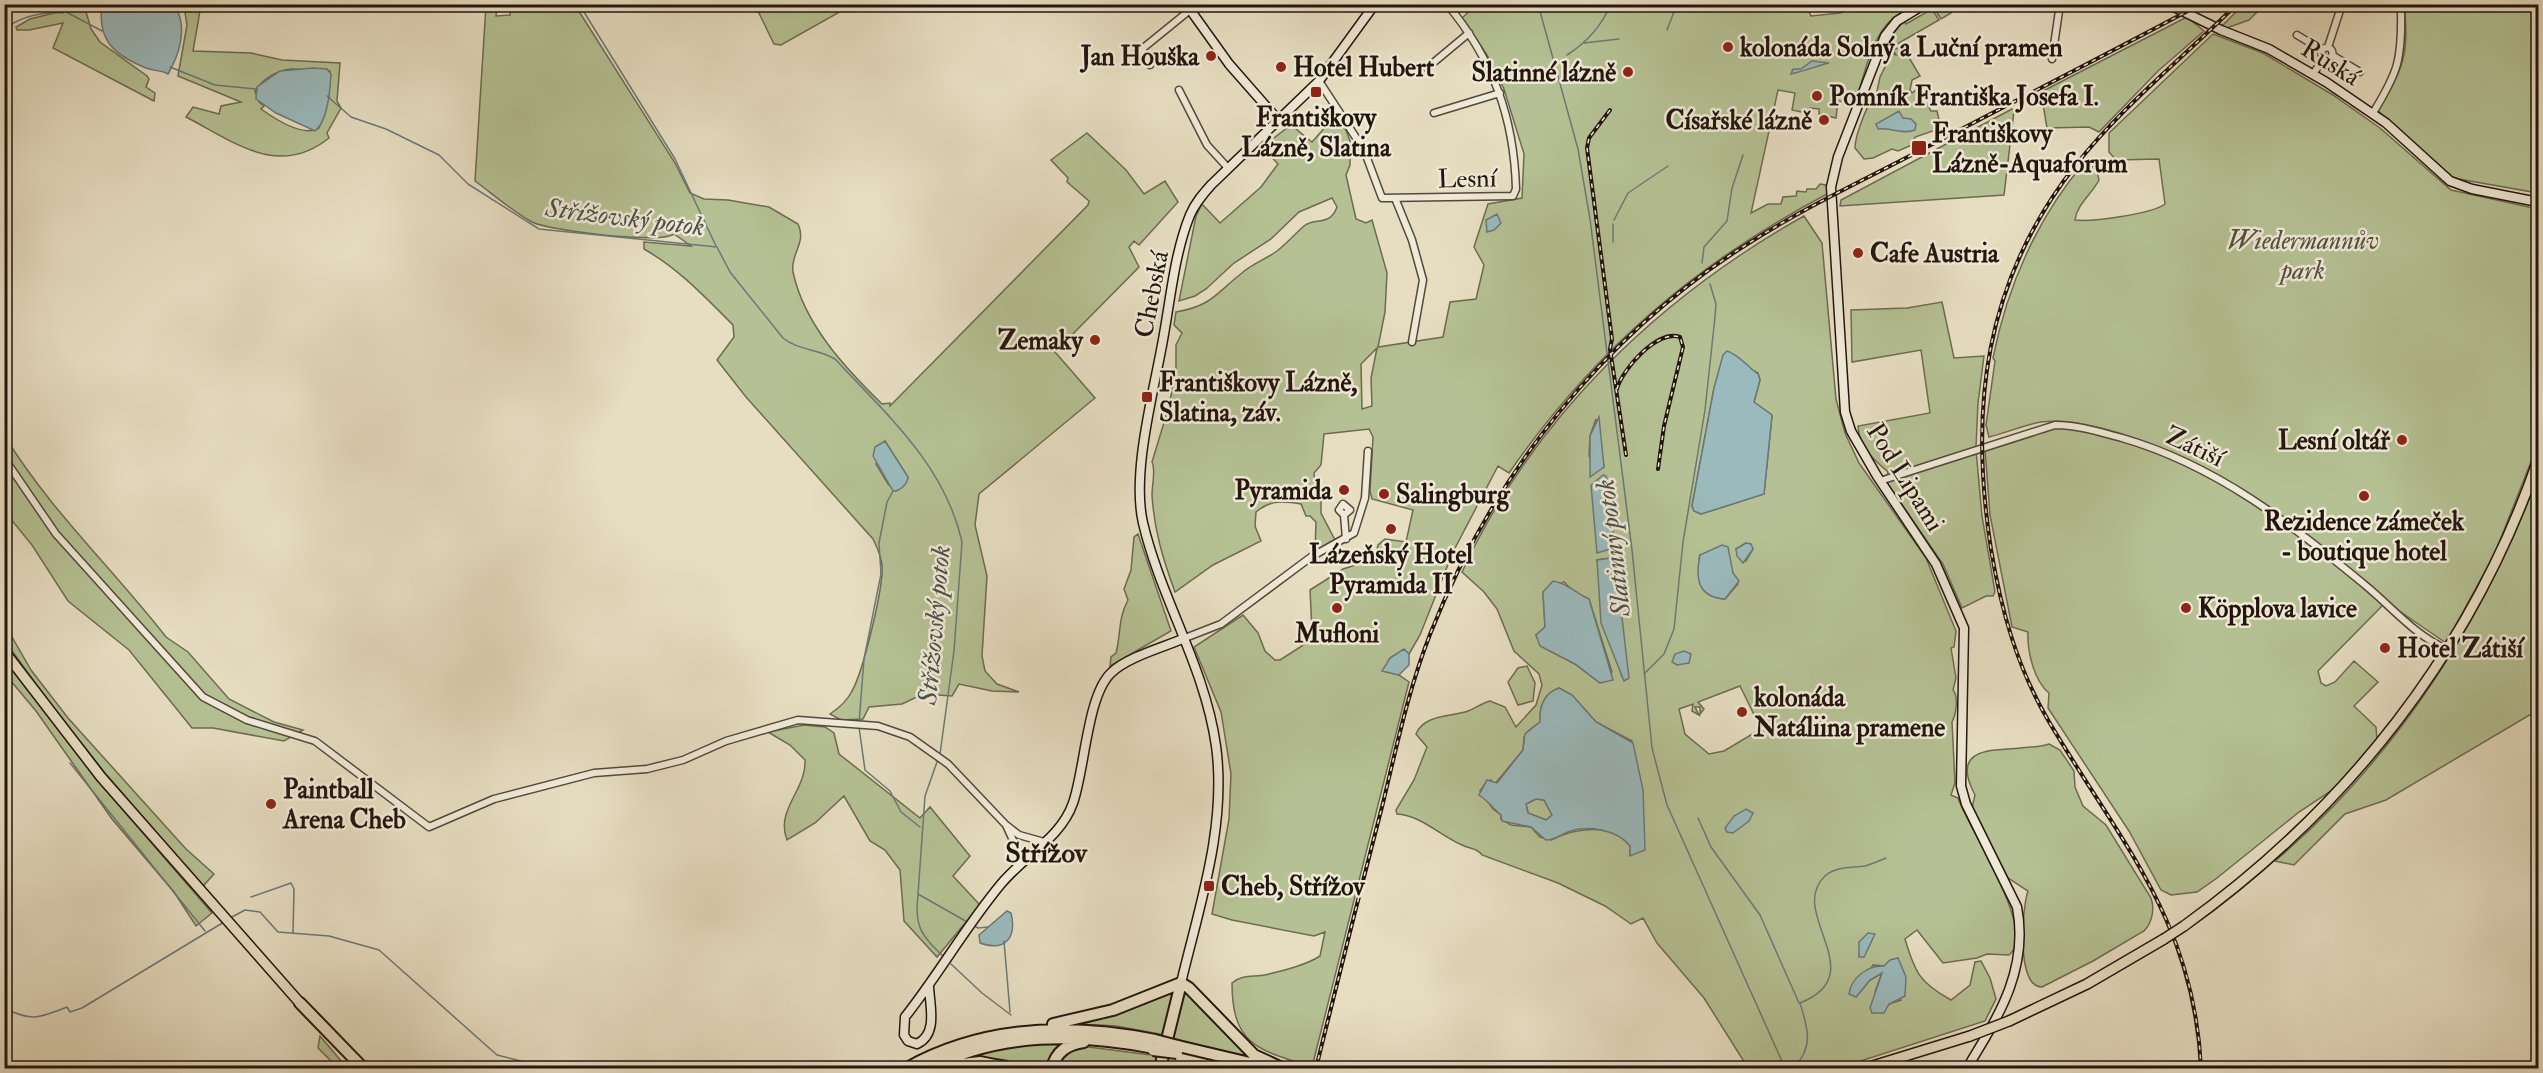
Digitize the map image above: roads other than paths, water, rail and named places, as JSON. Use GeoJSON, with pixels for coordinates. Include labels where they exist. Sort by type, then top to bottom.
{"type":"FeatureCollection","features":[{"type":"Feature","properties":{"kind":"highway"},"geometry":{"type":"LineString","coordinates":[[908,1068],[957,1046],[1113,1010],[1180,983]]}},
{"type":"Feature","properties":{"kind":"highway"},"geometry":{"type":"LineString","coordinates":[[1160,1068],[1180,983]]}},
{"type":"Feature","properties":{"kind":"highway"},"geometry":{"type":"LineString","coordinates":[[1180,983],[1189,988],[1254,1055],[1282,1068]]}},
{"type":"Feature","properties":{"kind":"highway"},"geometry":{"type":"LineString","coordinates":[[300,1003],[354,1068]]}},
{"type":"Feature","properties":{"kind":"highway"},"geometry":{"type":"LineString","coordinates":[[300,1003],[363,1068]]}},
{"type":"Feature","properties":{"kind":"highway"},"geometry":{"type":"LineString","coordinates":[[1018,1032],[1087,1029],[1154,1046]]}},
{"type":"Feature","properties":{"kind":"highway"},"geometry":{"type":"LineString","coordinates":[[931,1068],[961,1055],[1018,1040],[1074,1037],[1178,1049],[1273,1068]]}},
{"type":"Feature","properties":{"kind":"highway"},"geometry":{"type":"LineString","coordinates":[[1052,1068],[1061,1051],[1075,1043],[1154,1046]]}},
{"type":"Feature","properties":{"kind":"highway"},"geometry":{"type":"LineString","coordinates":[[1178,1049],[1260,1068]]}},
{"type":"Feature","properties":{"kind":"highway"},"geometry":{"type":"LineString","coordinates":[[931,1068],[980,1062],[1010,1068]]}},
{"type":"Feature","properties":{"kind":"main road"},"geometry":{"type":"LineString","coordinates":[[1866,1068],[1970,1036],[2009,1021],[2095,980],[2184,926],[2246,879],[2329,803],[2384,740],[2448,650],[2500,555],[2538,460]]}},
{"type":"Feature","properties":{"kind":"main road"},"geometry":{"type":"LineString","coordinates":[[4,651],[101,777],[300,1003]]}},
{"type":"Feature","properties":{"kind":"street","name":"Chebská"},"geometry":{"type":"LineString","coordinates":[[1180,983],[1211,858],[1219,785],[1216,747],[1206,700],[1143,521],[1141,466],[1186,224],[1197,202],[1228,168],[1319,81],[1375,4]]}},
{"type":"Feature","properties":{"kind":"street","name":"Lesní"},"geometry":{"type":"LineString","coordinates":[[1395,198],[1509,197],[1515,194],[1512,138],[1500,93],[1484,55],[1447,4]]}},
{"type":"Feature","properties":{"kind":"street","name":"Pod Lipami"},"geometry":{"type":"LineString","coordinates":[[1925,4],[1897,21],[1885,36],[1838,158],[1831,187],[1845,412],[1851,431],[1880,480],[1936,564],[1964,628],[1962,786],[1966,804],[2017,907],[2020,937],[2016,970],[2003,1009],[1966,1068]]}},
{"type":"Feature","properties":{"kind":"street"},"geometry":{"type":"LineString","coordinates":[[2052,59],[2060,4]]}},
{"type":"Feature","properties":{"kind":"street","name":"Ruská"},"geometry":{"type":"LineString","coordinates":[[2168,4],[2221,30],[2269,49],[2313,74],[2373,113],[2450,181],[2472,189],[2538,202]]}},
{"type":"Feature","properties":{"kind":"street"},"geometry":{"type":"LineString","coordinates":[[2313,74],[2324,58],[2325,49],[2342,4]]}},
{"type":"Feature","properties":{"kind":"street"},"geometry":{"type":"LineString","coordinates":[[1150,65],[1142,49],[1188,7],[1229,64],[1279,121]]}},
{"type":"Feature","properties":{"kind":"street"},"geometry":{"type":"LineString","coordinates":[[2373,113],[2395,77],[2402,50],[2401,12]]}},
{"type":"Feature","properties":{"kind":"street"},"geometry":{"type":"LineString","coordinates":[[1427,68],[1469,33]]}},
{"type":"Feature","properties":{"kind":"street"},"geometry":{"type":"LineString","coordinates":[[2297,35],[2332,51],[2332,56]]}},
{"type":"Feature","properties":{"kind":"street"},"geometry":{"type":"LineString","coordinates":[[2324,58],[2332,56],[2360,72]]}},
{"type":"Feature","properties":{"kind":"street"},"geometry":{"type":"LineString","coordinates":[[1319,81],[1364,150],[1382,198],[1395,198],[1412,240],[1423,280],[1412,342]]}},
{"type":"Feature","properties":{"kind":"street"},"geometry":{"type":"LineString","coordinates":[[1179,90],[1207,145],[1228,168]]}},
{"type":"Feature","properties":{"kind":"street"},"geometry":{"type":"LineString","coordinates":[[1434,113],[1500,93]]}},
{"type":"Feature","properties":{"kind":"street","name":"Zátiší"},"geometry":{"type":"LineString","coordinates":[[1880,480],[2055,425],[2072,425],[2153,447],[2194,464],[2277,515],[2367,587],[2411,628],[2448,650]]}},
{"type":"Feature","properties":{"kind":"street"},"geometry":{"type":"LineString","coordinates":[[929,987],[930,1031],[925,1040],[917,1044],[908,1041],[904,1035],[902,1026],[906,1017],[1002,883],[1060,828],[1073,803],[1093,712],[1104,681],[1118,667],[1221,624],[1311,557],[1346,539],[1355,530],[1365,500],[1368,451]]}},
{"type":"Feature","properties":{"kind":"street"},"geometry":{"type":"LineString","coordinates":[[4,458],[56,534],[203,697],[247,720],[315,741],[429,827],[494,798],[594,773],[647,769],[683,760],[726,741],[798,720],[810,720],[878,726],[910,737],[948,764],[1006,825],[1029,840],[1044,842]]}},
{"type":"Feature","properties":{"kind":"street"},"geometry":{"type":"LineString","coordinates":[[1344,515],[1346,539]]}},
{"type":"Feature","properties":{"kind":"street"},"geometry":{"type":"LineString","coordinates":[[1006,825],[1023,862]]}},
{"type":"Feature","properties":{"kind":"water"},"geometry":{"type":"Polygon","coordinates":[[[102,5],[143,5],[155,9],[177,10],[181,26],[180,42],[168,74],[146,68],[125,58],[110,45],[102,28],[102,5]]]}},
{"type":"Feature","properties":{"kind":"water"},"geometry":{"type":"Polygon","coordinates":[[[1812,61],[1829,63],[1791,74],[1793,69],[1801,69],[1812,61]]]}},
{"type":"Feature","properties":{"kind":"water"},"geometry":{"type":"Polygon","coordinates":[[[327,69],[331,74],[326,113],[315,131],[276,113],[256,99],[257,87],[280,71],[327,69]]]}},
{"type":"Feature","properties":{"kind":"water"},"geometry":{"type":"Polygon","coordinates":[[[1899,111],[1903,118],[1911,119],[1916,124],[1915,130],[1906,132],[1878,129],[1876,124],[1899,111]]]}},
{"type":"Feature","properties":{"kind":"water"},"geometry":{"type":"Polygon","coordinates":[[[1497,214],[1501,223],[1494,230],[1487,232],[1486,220],[1497,214]]]}},
{"type":"Feature","properties":{"kind":"water"},"geometry":{"type":"Polygon","coordinates":[[[1727,351],[1758,374],[1760,380],[1754,402],[1772,415],[1764,494],[1701,514],[1694,511],[1692,506],[1714,388],[1723,355],[1727,351]]]}},
{"type":"Feature","properties":{"kind":"water"},"geometry":{"type":"Polygon","coordinates":[[[1599,417],[1604,467],[1590,477],[1590,436],[1599,417]]]}},
{"type":"Feature","properties":{"kind":"water"},"geometry":{"type":"Polygon","coordinates":[[[885,441],[908,477],[905,485],[896,491],[893,491],[873,456],[875,447],[885,441]]]}},
{"type":"Feature","properties":{"kind":"water"},"geometry":{"type":"Polygon","coordinates":[[[1603,475],[1606,476],[1611,491],[1614,548],[1597,553],[1591,485],[1603,475]]]}},
{"type":"Feature","properties":{"kind":"water"},"geometry":{"type":"Polygon","coordinates":[[[1746,543],[1751,544],[1753,549],[1743,563],[1737,556],[1736,549],[1746,543]]]}},
{"type":"Feature","properties":{"kind":"water"},"geometry":{"type":"Polygon","coordinates":[[[1722,545],[1728,547],[1733,573],[1739,581],[1725,599],[1716,598],[1704,591],[1700,585],[1698,572],[1700,555],[1722,545]]]}},
{"type":"Feature","properties":{"kind":"water"},"geometry":{"type":"Polygon","coordinates":[[[1611,558],[1618,588],[1629,678],[1624,681],[1601,623],[1597,560],[1611,558]]]}},
{"type":"Feature","properties":{"kind":"water"},"geometry":{"type":"Polygon","coordinates":[[[1553,581],[1589,599],[1613,680],[1600,683],[1575,664],[1540,646],[1536,635],[1545,627],[1543,592],[1553,581]]]}},
{"type":"Feature","properties":{"kind":"water"},"geometry":{"type":"Polygon","coordinates":[[[1404,649],[1409,654],[1409,665],[1399,675],[1382,671],[1390,658],[1404,649]]]}},
{"type":"Feature","properties":{"kind":"water"},"geometry":{"type":"Polygon","coordinates":[[[1684,651],[1691,654],[1689,663],[1677,665],[1672,662],[1675,654],[1684,651]]]}},
{"type":"Feature","properties":{"kind":"water"},"geometry":{"type":"Polygon","coordinates":[[[1559,688],[1572,695],[1596,722],[1633,743],[1643,790],[1645,850],[1630,856],[1630,846],[1624,840],[1610,832],[1593,829],[1576,830],[1546,840],[1531,827],[1502,821],[1501,815],[1479,795],[1487,780],[1497,783],[1523,750],[1525,734],[1540,722],[1540,711],[1544,701],[1559,688]],[[1536,799],[1526,804],[1528,813],[1546,820],[1552,815],[1544,800],[1536,799]]]}},
{"type":"Feature","properties":{"kind":"water"},"geometry":{"type":"Polygon","coordinates":[[[1746,809],[1753,813],[1749,821],[1733,833],[1727,832],[1725,828],[1734,816],[1746,809]]]}},
{"type":"Feature","properties":{"kind":"water"},"geometry":{"type":"Polygon","coordinates":[[[1007,911],[1011,913],[1012,930],[1007,941],[996,946],[980,943],[979,935],[1007,911]]]}},
{"type":"Feature","properties":{"kind":"water"},"geometry":{"type":"Polygon","coordinates":[[[1868,933],[1875,934],[1864,957],[1859,957],[1859,942],[1868,933]]]}},
{"type":"Feature","properties":{"kind":"water"},"geometry":{"type":"Polygon","coordinates":[[[1898,958],[1906,977],[1905,996],[1889,1004],[1884,1013],[1872,1013],[1870,1008],[1882,973],[1870,980],[1856,997],[1849,994],[1850,988],[1862,973],[1878,966],[1884,966],[1890,960],[1898,958]]]}},
{"type":"Feature","properties":{"kind":"waterway"},"geometry":{"type":"LineString","coordinates":[[579,4],[675,159],[716,246]]}},
{"type":"Feature","properties":{"kind":"waterway","name":"Slatinný potok"},"geometry":{"type":"LineString","coordinates":[[1538,4],[1578,149],[1590,219],[1632,550],[1652,748],[1667,805],[1785,1068]]}},
{"type":"Feature","properties":{"kind":"waterway"},"geometry":{"type":"LineString","coordinates":[[1567,55],[1593,33],[1611,4]]}},
{"type":"Feature","properties":{"kind":"waterway"},"geometry":{"type":"LineString","coordinates":[[1667,30],[1677,4]]}},
{"type":"Feature","properties":{"kind":"waterway","name":"Střížovský potok"},"geometry":{"type":"LineString","coordinates":[[53,5],[102,31]]}},
{"type":"Feature","properties":{"kind":"waterway"},"geometry":{"type":"LineString","coordinates":[[4,29],[32,16],[63,13]]}},
{"type":"Feature","properties":{"kind":"waterway"},"geometry":{"type":"LineString","coordinates":[[1584,43],[1619,39]]}},
{"type":"Feature","properties":{"kind":"waterway","name":"Střížovský potok"},"geometry":{"type":"LineString","coordinates":[[170,67],[215,85],[257,89]]}},
{"type":"Feature","properties":{"kind":"waterway","name":"Střížovský potok"},"geometry":{"type":"LineString","coordinates":[[327,96],[351,117],[386,129],[439,155],[468,184],[539,229],[717,247],[730,272],[783,338],[795,345],[835,359],[874,400],[928,465],[954,514],[962,542],[954,651],[940,754]]}},
{"type":"Feature","properties":{"kind":"waterway"},"geometry":{"type":"LineString","coordinates":[[1702,263],[1704,247],[1727,221],[1732,188],[1743,155]]}},
{"type":"Feature","properties":{"kind":"waterway"},"geometry":{"type":"LineString","coordinates":[[1614,220],[1628,193],[1668,166]]}},
{"type":"Feature","properties":{"kind":"waterway"},"geometry":{"type":"LineString","coordinates":[[1613,224],[1613,242]]}},
{"type":"Feature","properties":{"kind":"waterway"},"geometry":{"type":"LineString","coordinates":[[1644,674],[1664,654],[1674,629],[1683,542],[1705,410],[1715,317],[1716,304],[1710,284]]}},
{"type":"Feature","properties":{"kind":"waterway"},"geometry":{"type":"LineString","coordinates":[[859,723],[864,659],[881,574],[879,543],[887,502],[893,491]]}},
{"type":"Feature","properties":{"kind":"waterway"},"geometry":{"type":"LineString","coordinates":[[859,727],[865,770],[890,791],[901,812],[920,827]]}},
{"type":"Feature","properties":{"kind":"waterway","name":"Střížovský potok"},"geometry":{"type":"LineString","coordinates":[[938,759],[925,796],[918,894],[969,923]]}},
{"type":"Feature","properties":{"kind":"waterway"},"geometry":{"type":"LineString","coordinates":[[70,763],[205,931]]}},
{"type":"Feature","properties":{"kind":"waterway"},"geometry":{"type":"LineString","coordinates":[[1698,818],[1711,847],[1760,915],[1799,1003]]}},
{"type":"Feature","properties":{"kind":"waterway"},"geometry":{"type":"LineString","coordinates":[[1794,1068],[1804,1052],[1808,1037],[1800,1003],[1821,991],[1830,976],[1830,960],[1815,907],[1816,891],[1825,876],[1834,870],[1865,866],[1886,858]]}},
{"type":"Feature","properties":{"kind":"waterway"},"geometry":{"type":"LineString","coordinates":[[251,897],[291,883],[294,889],[293,932]]}},
{"type":"Feature","properties":{"kind":"waterway"},"geometry":{"type":"LineString","coordinates":[[918,895],[917,916],[921,931],[945,958]]}},
{"type":"Feature","properties":{"kind":"waterway"},"geometry":{"type":"LineString","coordinates":[[230,918],[245,910],[260,912],[278,932],[329,936],[379,950],[497,1055],[548,1068]]}},
{"type":"Feature","properties":{"kind":"waterway"},"geometry":{"type":"LineString","coordinates":[[4,1008],[29,1017],[42,1016],[67,1007],[70,1012],[82,1008],[224,922]]}},
{"type":"Feature","properties":{"kind":"waterway","name":"Střížovský potok"},"geometry":{"type":"LineString","coordinates":[[973,925],[978,928],[988,927]]}},
{"type":"Feature","properties":{"kind":"waterway","name":"Střížovský potok"},"geometry":{"type":"LineString","coordinates":[[1004,941],[1010,1012]]}},
{"type":"Feature","properties":{"kind":"waterway"},"geometry":{"type":"LineString","coordinates":[[951,964],[982,993],[1011,1015]]}},
{"type":"Feature","properties":{"kind":"waterway"},"geometry":{"type":"LineString","coordinates":[[4,999],[11,1003],[4,1003]]}},
{"type":"Feature","properties":{"kind":"railway"},"geometry":{"type":"LineString","coordinates":[[1316,1068],[1404,716],[1423,653],[1457,573],[1487,517],[1521,463],[1559,412],[1601,364],[1647,320],[1696,279],[1749,243],[1814,205],[2201,4]]}},
{"type":"Feature","properties":{"kind":"railway"},"geometry":{"type":"LineString","coordinates":[[2201,1068],[2195,1015],[2184,968],[2168,924],[2126,844],[2048,720],[2019,659],[2005,616],[1991,549],[1982,446],[1984,396],[1991,348],[2003,301],[2020,255],[2044,210],[2093,144],[2153,83],[2237,4]]}},
{"type":"Feature","properties":{"kind":"railway"},"geometry":{"type":"LineString","coordinates":[[1610,110],[1589,138],[1587,148],[1612,339],[1610,349],[1626,455]]}},
{"type":"Feature","properties":{"kind":"railway"},"geometry":{"type":"LineString","coordinates":[[1617,389],[1626,371],[1642,352],[1662,339],[1671,336],[1680,337],[1683,347],[1664,426],[1658,469]]}},
{"type":"Feature","properties":{"kind":"place","name":"kolonáda Solný a Luční pramen"},"geometry":{"type":"Point","coordinates":[1728,47]}},
{"type":"Feature","properties":{"kind":"place","name":"Jan Houška"},"geometry":{"type":"Point","coordinates":[1211,56]}},
{"type":"Feature","properties":{"kind":"place","name":"Hotel Hubert"},"geometry":{"type":"Point","coordinates":[1281,67]}},
{"type":"Feature","properties":{"kind":"place","name":"Slatinné lázně"},"geometry":{"type":"Point","coordinates":[1628,72]}},
{"type":"Feature","properties":{"kind":"place","name":"Františkovy Lázně, Slatina"},"geometry":{"type":"Point","coordinates":[1316,92]}},
{"type":"Feature","properties":{"kind":"place","name":"Pomník Františka Josefa I."},"geometry":{"type":"Point","coordinates":[1817,96]}},
{"type":"Feature","properties":{"kind":"place","name":"Císařské lázně"},"geometry":{"type":"Point","coordinates":[1824,120]}},
{"type":"Feature","properties":{"kind":"place","name":"Františkovy Lázně-Aquaforum"},"geometry":{"type":"Point","coordinates":[1919,148]}},
{"type":"Feature","properties":{"kind":"place","name":"Cafe Austria"},"geometry":{"type":"Point","coordinates":[1858,253]}},
{"type":"Feature","properties":{"kind":"place","name":"Zemaky"},"geometry":{"type":"Point","coordinates":[1095,340]}},
{"type":"Feature","properties":{"kind":"place","name":"Františkovy Lázně, Slatina, záv."},"geometry":{"type":"Point","coordinates":[1147,397]}},
{"type":"Feature","properties":{"kind":"place","name":"Lesní oltář"},"geometry":{"type":"Point","coordinates":[2402,440]}},
{"type":"Feature","properties":{"kind":"place","name":"Pyramida"},"geometry":{"type":"Point","coordinates":[1344,490]}},
{"type":"Feature","properties":{"kind":"place","name":"Salingburg"},"geometry":{"type":"Point","coordinates":[1384,494]}},
{"type":"Feature","properties":{"kind":"place","name":"Rezidence zámeček - boutique hotel"},"geometry":{"type":"Point","coordinates":[2364,496]}},
{"type":"Feature","properties":{"kind":"place","name":"Lázeňský Hotel Pyramida II"},"geometry":{"type":"Point","coordinates":[1391,529]}},
{"type":"Feature","properties":{"kind":"place","name":"Mufloni"},"geometry":{"type":"Point","coordinates":[1337,608]}},
{"type":"Feature","properties":{"kind":"place","name":"Köpplova lavice"},"geometry":{"type":"Point","coordinates":[2186,608]}},
{"type":"Feature","properties":{"kind":"place","name":"Hotel Zátiší"},"geometry":{"type":"Point","coordinates":[2385,648]}},
{"type":"Feature","properties":{"kind":"place","name":"kolonáda Natáliina pramene"},"geometry":{"type":"Point","coordinates":[1742,712]}},
{"type":"Feature","properties":{"kind":"place","name":"Paintball Arena Cheb"},"geometry":{"type":"Point","coordinates":[271,804]}},
{"type":"Feature","properties":{"kind":"place","name":"Cheb, Střížov"},"geometry":{"type":"Point","coordinates":[1209,886]}},
{"type":"Feature","properties":{"kind":"district","name":"Střížov"},"geometry":{"type":"Point","coordinates":[1046,852]}},
{"type":"Feature","properties":{"kind":"park label","name":"Wiedermannův park"},"geometry":{"type":"Point","coordinates":[2303,255]}}]}
